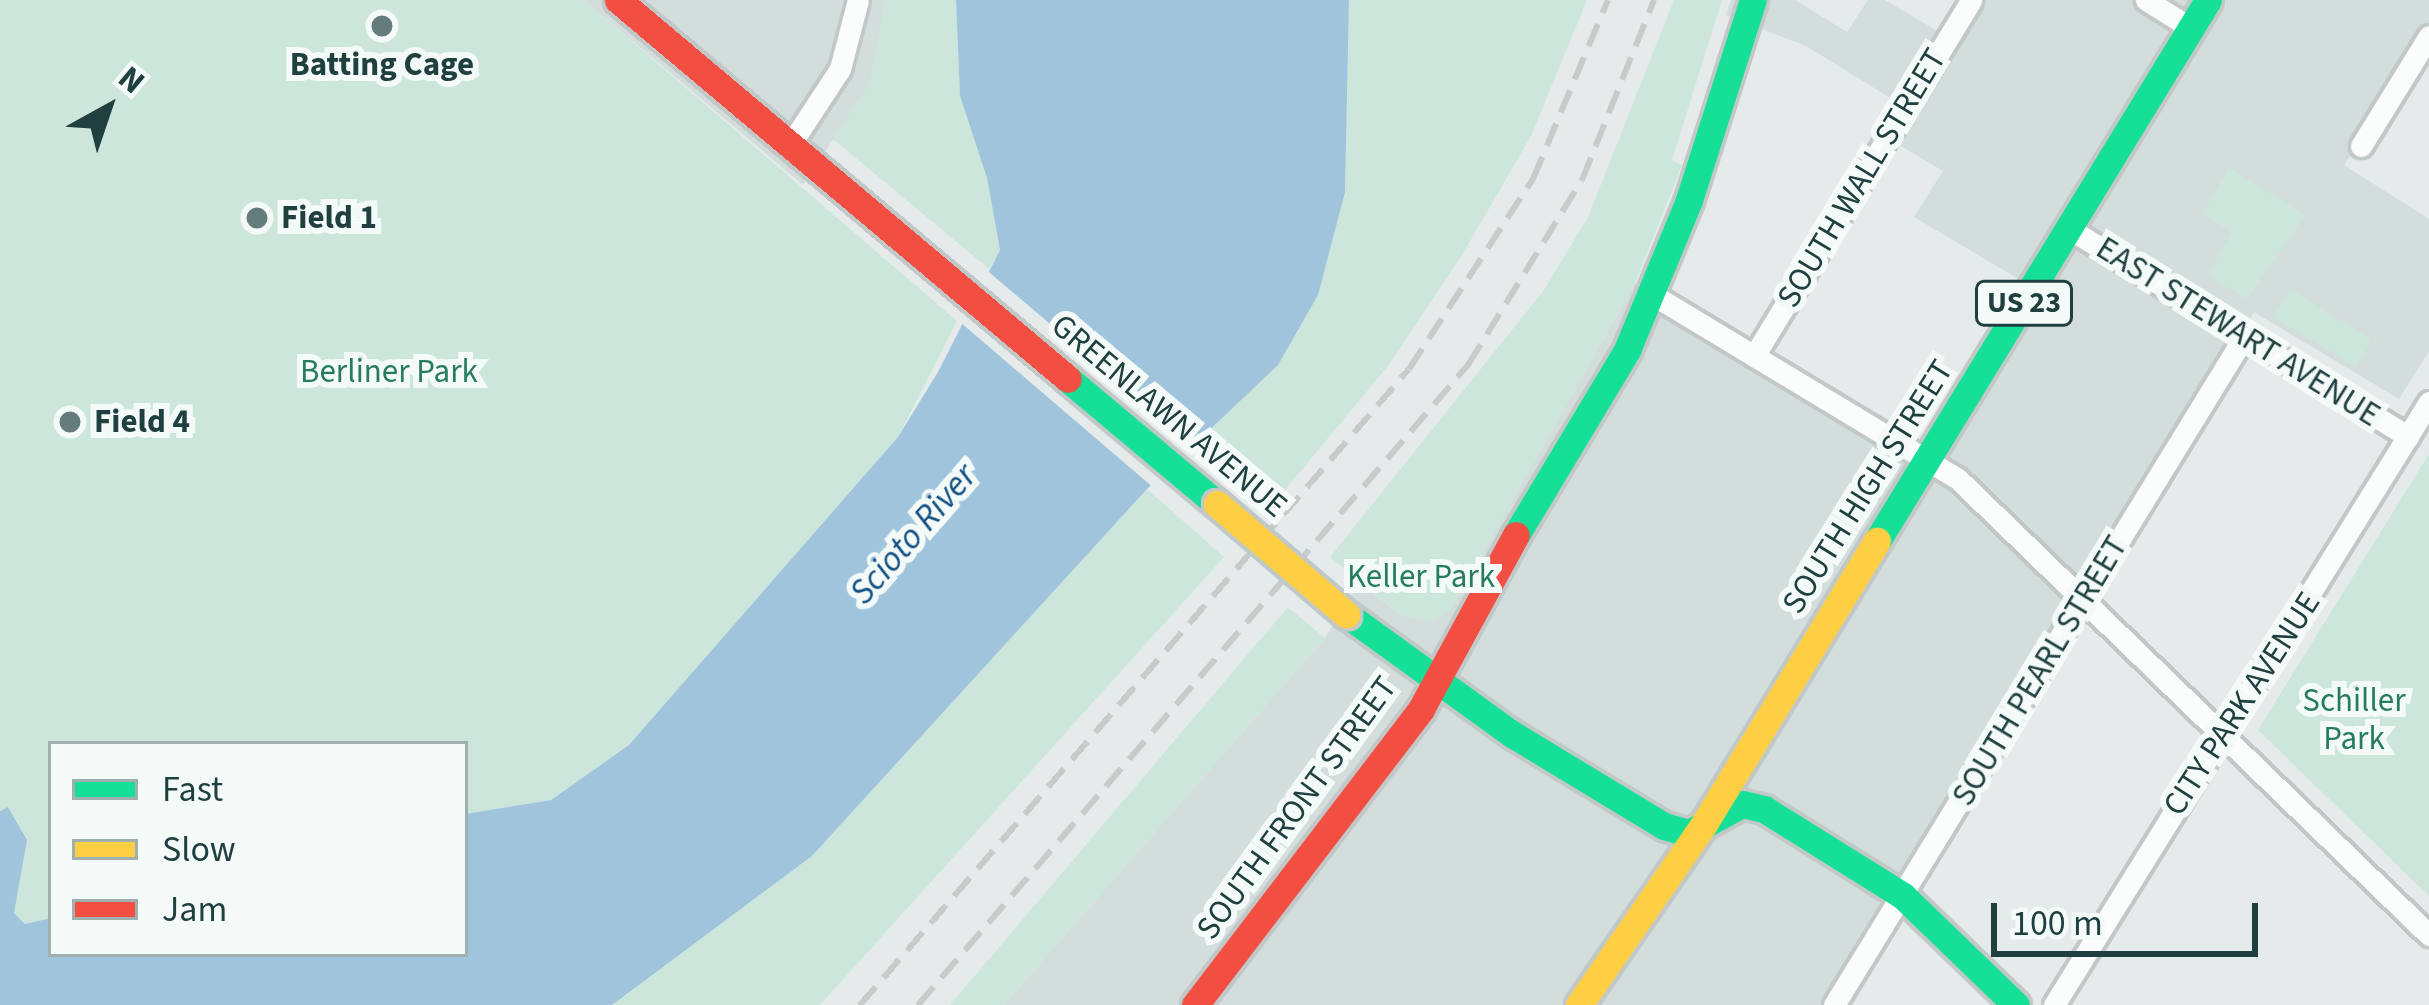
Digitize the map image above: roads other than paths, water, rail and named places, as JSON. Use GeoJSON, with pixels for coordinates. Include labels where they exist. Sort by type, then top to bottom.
{"type":"FeatureCollection","features":[{"type":"Feature","properties":{"kind":"main road","name":"GREENLAWN AVENUE"},"geometry":{"type":"LineString","coordinates":[[619,0],[1346,614],[1432,680],[1664,826],[1689,832],[1704,824]]}},
{"type":"Feature","properties":{"kind":"main road","name":"SOUTH FRONT STREET"},"geometry":{"type":"LineString","coordinates":[[1196,1005],[1421,709],[1432,680],[1653,295],[1753,0]]}},
{"type":"Feature","properties":{"kind":"main road","name":"SOUTH HIGH STREET"},"geometry":{"type":"LineString","coordinates":[[1579,1005],[1704,824],[2208,0]]}},
{"type":"Feature","properties":{"kind":"main road"},"geometry":{"type":"LineString","coordinates":[[1704,824],[1756,805],[1903,896],[2016,1005]]}},
{"type":"Feature","properties":{"kind":"street"},"geometry":{"type":"LineString","coordinates":[[792,142],[834,83],[858,0]]}},
{"type":"Feature","properties":{"kind":"street","name":"SOUTH WALL STREET"},"geometry":{"type":"LineString","coordinates":[[1754,356],[1971,0]]}},
{"type":"Feature","properties":{"kind":"street"},"geometry":{"type":"LineString","coordinates":[[2146,0],[2191,28]]}},
{"type":"Feature","properties":{"kind":"street"},"geometry":{"type":"LineString","coordinates":[[2361,146],[2429,36]]}},
{"type":"Feature","properties":{"kind":"street","name":"EAST STEWART AVENUE"},"geometry":{"type":"LineString","coordinates":[[2068,228],[2408,436]]}},
{"type":"Feature","properties":{"kind":"street"},"geometry":{"type":"LineString","coordinates":[[1653,295],[1958,479],[2429,934]]}},
{"type":"Feature","properties":{"kind":"street","name":"SOUTH PEARL STREET"},"geometry":{"type":"LineString","coordinates":[[1834,1005],[2244,337]]}},
{"type":"Feature","properties":{"kind":"street","name":"CITY PARK AVENUE"},"geometry":{"type":"LineString","coordinates":[[2054,1005],[2429,402]]}},
{"type":"Feature","properties":{"kind":"water","name":"Scioto River"},"geometry":{"type":"Polygon","coordinates":[[[956,0],[1349,0],[1345,192],[1318,295],[1278,365],[1147,489],[812,856],[612,1005],[0,1005],[0,811],[8,807],[27,840],[14,913],[25,924],[48,919],[48,957],[468,957],[468,814],[551,800],[629,745],[898,437],[938,372],[1000,250],[987,178],[960,96],[956,0]]]}},
{"type":"Feature","properties":{"kind":"railway"},"geometry":{"type":"LineString","coordinates":[[860,1005],[1409,369],[1533,179],[1608,0]]}},
{"type":"Feature","properties":{"kind":"railway"},"geometry":{"type":"LineString","coordinates":[[918,1005],[1468,365],[1582,180],[1654,0]]}},
{"type":"Feature","properties":{"kind":"place","name":"Batting Cage"},"geometry":{"type":"Point","coordinates":[382,26]}},
{"type":"Feature","properties":{"kind":"place","name":"Field 1"},"geometry":{"type":"Point","coordinates":[257,218]}},
{"type":"Feature","properties":{"kind":"place","name":"Field 4"},"geometry":{"type":"Point","coordinates":[70,422]}},
{"type":"Feature","properties":{"kind":"park label","name":"Berliner Park"},"geometry":{"type":"Point","coordinates":[389,372]}},
{"type":"Feature","properties":{"kind":"park label","name":"Keller Park"},"geometry":{"type":"Point","coordinates":[1421,577]}},
{"type":"Feature","properties":{"kind":"park label","name":"Schiller Park"},"geometry":{"type":"Point","coordinates":[2354,720]}}]}
